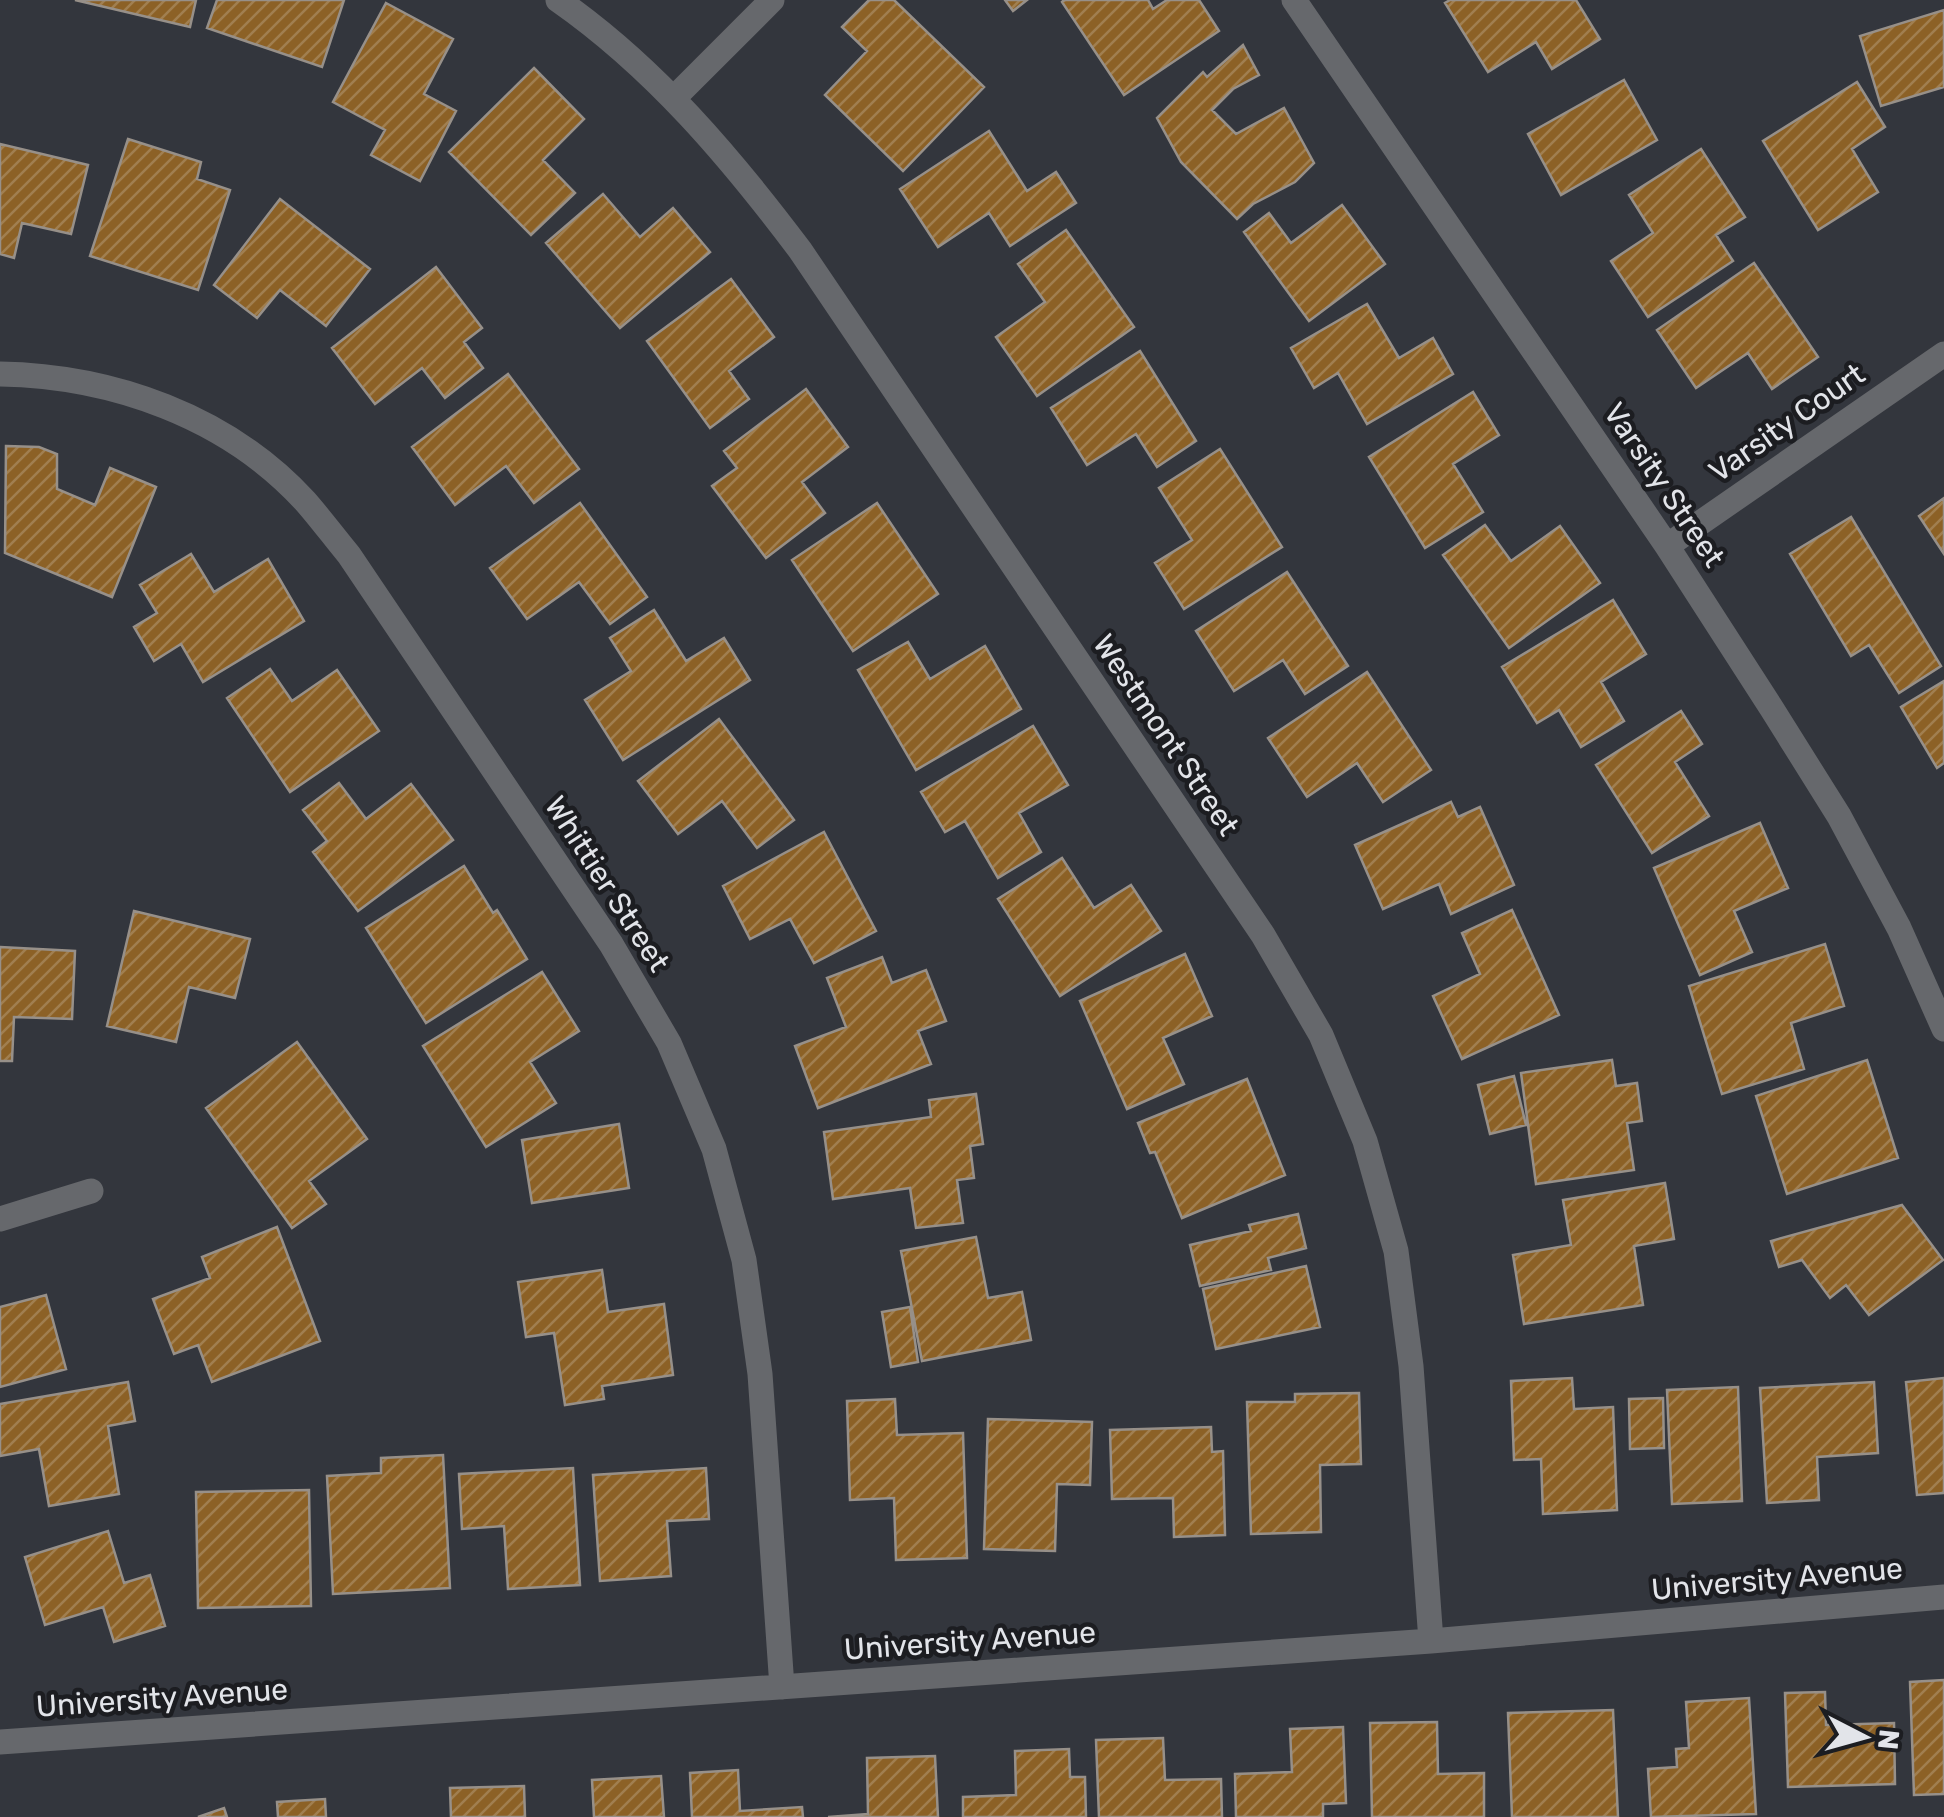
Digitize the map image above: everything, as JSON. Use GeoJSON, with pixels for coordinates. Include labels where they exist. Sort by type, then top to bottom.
{"type":"FeatureCollection","features":[{"type":"Feature","properties":{"kind":"street","name":"Westmont Street"},"geometry":{"type":"LineString","coordinates":[[558,0],[582,16],[674,98],[740,171],[800,250],[1262,936],[1321,1034],[1365,1141],[1396,1251],[1411,1366],[1431,1642]]}},
{"type":"Feature","properties":{"kind":"street"},"geometry":{"type":"LineString","coordinates":[[674,98],[772,0]]}},
{"type":"Feature","properties":{"kind":"street","name":"Varsity Street"},"geometry":{"type":"LineString","coordinates":[[1294,0],[1667,546],[1839,816],[1899,928],[1944,1030]]}},
{"type":"Feature","properties":{"kind":"street","name":"Varsity Court"},"geometry":{"type":"LineString","coordinates":[[1667,546],[1944,354]]}},
{"type":"Feature","properties":{"kind":"street","name":"Whittier Street"},"geometry":{"type":"LineString","coordinates":[[0,374],[48,375],[119,388],[186,414],[248,451],[303,499],[349,555],[611,944],[669,1043],[714,1149],[744,1260],[760,1374],[782,1687]]}},
{"type":"Feature","properties":{"kind":"street"},"geometry":{"type":"LineString","coordinates":[[0,1219],[91,1191]]}},
{"type":"Feature","properties":{"kind":"street","name":"University Avenue"},"geometry":{"type":"LineString","coordinates":[[0,1742],[1431,1642],[1944,1597]]}},
{"type":"Feature","properties":{"kind":"building"},"geometry":{"type":"Polygon","coordinates":[[[75,0],[196,0],[190,27],[75,0]]]}},
{"type":"Feature","properties":{"kind":"building"},"geometry":{"type":"Polygon","coordinates":[[[217,0],[344,0],[322,67],[207,28],[217,0]]]}},
{"type":"Feature","properties":{"kind":"building"},"geometry":{"type":"Polygon","coordinates":[[[869,0],[894,0],[984,87],[903,171],[825,95],[867,51],[842,27],[869,0]]]}},
{"type":"Feature","properties":{"kind":"building"},"geometry":{"type":"Polygon","coordinates":[[[1005,0],[1027,0],[1013,11],[1005,0]]]}},
{"type":"Feature","properties":{"kind":"building"},"geometry":{"type":"Polygon","coordinates":[[[1064,0],[1148,0],[1153,9],[1167,0],[1199,0],[1219,31],[1124,95],[1064,0]]]}},
{"type":"Feature","properties":{"kind":"building"},"geometry":{"type":"Polygon","coordinates":[[[1576,0],[1600,39],[1552,69],[1536,42],[1488,72],[1445,3],[1576,0]]]}},
{"type":"Feature","properties":{"kind":"building"},"geometry":{"type":"Polygon","coordinates":[[[386,3],[453,39],[424,94],[456,111],[420,181],[371,155],[385,130],[333,102],[386,3]]]}},
{"type":"Feature","properties":{"kind":"building"},"geometry":{"type":"Polygon","coordinates":[[[1944,10],[1944,87],[1881,106],[1860,36],[1944,10]]]}},
{"type":"Feature","properties":{"kind":"building"},"geometry":{"type":"Polygon","coordinates":[[[1243,45],[1259,75],[1233,89],[1212,110],[1236,134],[1284,108],[1314,163],[1295,182],[1253,204],[1237,219],[1181,162],[1157,118],[1203,72],[1207,77],[1243,45]]]}},
{"type":"Feature","properties":{"kind":"building"},"geometry":{"type":"Polygon","coordinates":[[[534,68],[584,119],[543,160],[575,193],[531,235],[449,152],[534,68]]]}},
{"type":"Feature","properties":{"kind":"building"},"geometry":{"type":"Polygon","coordinates":[[[1624,80],[1657,140],[1561,195],[1528,134],[1624,80]]]}},
{"type":"Feature","properties":{"kind":"building"},"geometry":{"type":"Polygon","coordinates":[[[1857,82],[1885,127],[1852,149],[1878,192],[1818,230],[1763,141],[1857,82]]]}},
{"type":"Feature","properties":{"kind":"building"},"geometry":{"type":"Polygon","coordinates":[[[989,131],[1027,191],[1056,172],[1076,203],[1010,246],[989,213],[938,247],[900,189],[989,131]]]}},
{"type":"Feature","properties":{"kind":"building"},"geometry":{"type":"Polygon","coordinates":[[[128,139],[201,162],[197,179],[230,190],[198,290],[90,256],[128,139]]]}},
{"type":"Feature","properties":{"kind":"building"},"geometry":{"type":"Polygon","coordinates":[[[0,144],[88,165],[71,234],[22,223],[14,258],[0,254],[0,144]]]}},
{"type":"Feature","properties":{"kind":"building"},"geometry":{"type":"Polygon","coordinates":[[[1701,149],[1745,217],[1716,235],[1733,261],[1648,317],[1611,261],[1653,233],[1629,195],[1701,149]]]}},
{"type":"Feature","properties":{"kind":"building"},"geometry":{"type":"Polygon","coordinates":[[[603,194],[640,237],[673,208],[710,252],[620,328],[546,243],[603,194]]]}},
{"type":"Feature","properties":{"kind":"building"},"geometry":{"type":"Polygon","coordinates":[[[280,199],[370,269],[326,326],[280,290],[257,318],[214,285],[280,199]]]}},
{"type":"Feature","properties":{"kind":"building"},"geometry":{"type":"Polygon","coordinates":[[[1342,205],[1385,264],[1309,321],[1244,232],[1269,213],[1291,243],[1342,205]]]}},
{"type":"Feature","properties":{"kind":"building"},"geometry":{"type":"Polygon","coordinates":[[[1066,230],[1134,327],[1037,396],[996,337],[1045,302],[1018,264],[1066,230]]]}},
{"type":"Feature","properties":{"kind":"building"},"geometry":{"type":"Polygon","coordinates":[[[1754,263],[1818,357],[1772,389],[1748,353],[1696,388],[1657,330],[1754,263]]]}},
{"type":"Feature","properties":{"kind":"building"},"geometry":{"type":"Polygon","coordinates":[[[436,267],[482,328],[464,342],[483,368],[445,398],[422,368],[375,404],[332,348],[436,267]]]}},
{"type":"Feature","properties":{"kind":"building"},"geometry":{"type":"Polygon","coordinates":[[[731,279],[774,337],[729,371],[749,399],[710,428],[647,341],[731,279]]]}},
{"type":"Feature","properties":{"kind":"building"},"geometry":{"type":"Polygon","coordinates":[[[1367,304],[1399,358],[1433,338],[1453,374],[1367,424],[1338,373],[1314,388],[1291,348],[1367,304]]]}},
{"type":"Feature","properties":{"kind":"building"},"geometry":{"type":"Polygon","coordinates":[[[1140,351],[1196,441],[1157,467],[1136,434],[1087,465],[1051,408],[1140,351]]]}},
{"type":"Feature","properties":{"kind":"building"},"geometry":{"type":"Polygon","coordinates":[[[508,374],[579,469],[534,503],[506,466],[455,505],[412,447],[508,374]]]}},
{"type":"Feature","properties":{"kind":"building"},"geometry":{"type":"Polygon","coordinates":[[[806,389],[848,447],[802,482],[825,513],[766,558],[712,486],[737,468],[724,451],[806,389]]]}},
{"type":"Feature","properties":{"kind":"building"},"geometry":{"type":"Polygon","coordinates":[[[1473,392],[1499,435],[1453,464],[1483,512],[1425,548],[1369,457],[1473,392]]]}},
{"type":"Feature","properties":{"kind":"building"},"geometry":{"type":"Polygon","coordinates":[[[6,446],[39,447],[57,454],[57,489],[95,505],[110,468],[156,487],[112,597],[5,553],[6,446]]]}},
{"type":"Feature","properties":{"kind":"building"},"geometry":{"type":"Polygon","coordinates":[[[1220,449],[1282,547],[1184,609],[1155,563],[1192,540],[1159,488],[1220,449]]]}},
{"type":"Feature","properties":{"kind":"building"},"geometry":{"type":"Polygon","coordinates":[[[1944,498],[1944,554],[1919,516],[1944,498]]]}},
{"type":"Feature","properties":{"kind":"building"},"geometry":{"type":"Polygon","coordinates":[[[580,503],[647,597],[610,624],[579,582],[527,619],[490,568],[580,503]]]}},
{"type":"Feature","properties":{"kind":"building"},"geometry":{"type":"Polygon","coordinates":[[[877,503],[938,594],[853,651],[792,560],[877,503]]]}},
{"type":"Feature","properties":{"kind":"building"},"geometry":{"type":"Polygon","coordinates":[[[1851,517],[1941,666],[1899,693],[1869,645],[1851,656],[1790,554],[1851,517]]]}},
{"type":"Feature","properties":{"kind":"building"},"geometry":{"type":"Polygon","coordinates":[[[1485,525],[1511,561],[1560,526],[1600,583],[1509,648],[1443,555],[1485,525]]]}},
{"type":"Feature","properties":{"kind":"building"},"geometry":{"type":"Polygon","coordinates":[[[191,554],[214,592],[268,559],[304,621],[203,682],[181,644],[154,661],[134,627],[157,613],[140,585],[191,554]]]}},
{"type":"Feature","properties":{"kind":"building"},"geometry":{"type":"Polygon","coordinates":[[[1287,572],[1348,666],[1305,694],[1283,660],[1234,691],[1196,631],[1287,572]]]}},
{"type":"Feature","properties":{"kind":"building"},"geometry":{"type":"Polygon","coordinates":[[[1613,600],[1646,654],[1601,682],[1624,721],[1581,747],[1559,710],[1537,723],[1502,667],[1613,600]]]}},
{"type":"Feature","properties":{"kind":"building"},"geometry":{"type":"Polygon","coordinates":[[[654,610],[686,661],[724,638],[750,680],[623,760],[585,700],[631,671],[610,638],[654,610]]]}},
{"type":"Feature","properties":{"kind":"building"},"geometry":{"type":"Polygon","coordinates":[[[908,642],[930,679],[985,646],[1021,709],[916,770],[858,670],[908,642]]]}},
{"type":"Feature","properties":{"kind":"building"},"geometry":{"type":"Polygon","coordinates":[[[270,669],[292,701],[337,670],[379,731],[290,792],[227,698],[270,669]]]}},
{"type":"Feature","properties":{"kind":"building"},"geometry":{"type":"Polygon","coordinates":[[[1367,672],[1431,770],[1383,802],[1357,763],[1307,797],[1268,738],[1367,672]]]}},
{"type":"Feature","properties":{"kind":"building"},"geometry":{"type":"Polygon","coordinates":[[[1944,681],[1944,763],[1937,768],[1901,707],[1944,681]]]}},
{"type":"Feature","properties":{"kind":"building"},"geometry":{"type":"Polygon","coordinates":[[[1681,711],[1702,744],[1675,762],[1709,816],[1652,853],[1596,765],[1681,711]]]}},
{"type":"Feature","properties":{"kind":"building"},"geometry":{"type":"Polygon","coordinates":[[[719,719],[794,820],[757,848],[722,801],[678,834],[638,781],[719,719]]]}},
{"type":"Feature","properties":{"kind":"building"},"geometry":{"type":"Polygon","coordinates":[[[1033,726],[1068,785],[1019,813],[1041,852],[998,878],[965,821],[945,832],[921,792],[1033,726]]]}},
{"type":"Feature","properties":{"kind":"building"},"geometry":{"type":"Polygon","coordinates":[[[339,783],[366,819],[411,784],[453,840],[358,911],[313,852],[327,841],[303,810],[339,783]]]}},
{"type":"Feature","properties":{"kind":"building"},"geometry":{"type":"Polygon","coordinates":[[[1451,802],[1458,817],[1480,807],[1514,885],[1451,914],[1439,884],[1383,909],[1355,845],[1451,802]]]}},
{"type":"Feature","properties":{"kind":"building"},"geometry":{"type":"Polygon","coordinates":[[[1760,823],[1788,888],[1734,911],[1752,952],[1700,975],[1654,868],[1760,823]]]}},
{"type":"Feature","properties":{"kind":"building"},"geometry":{"type":"Polygon","coordinates":[[[824,832],[876,931],[814,963],[790,919],[750,939],[723,886],[824,832]]]}},
{"type":"Feature","properties":{"kind":"building"},"geometry":{"type":"Polygon","coordinates":[[[1062,858],[1094,908],[1131,885],[1161,931],[1060,996],[998,899],[1062,858]]]}},
{"type":"Feature","properties":{"kind":"building"},"geometry":{"type":"Polygon","coordinates":[[[464,866],[527,959],[426,1023],[366,928],[464,866]]]}},
{"type":"Feature","properties":{"kind":"building"},"geometry":{"type":"Polygon","coordinates":[[[1512,910],[1559,1015],[1462,1059],[1433,996],[1480,974],[1462,933],[1512,910]]]}},
{"type":"Feature","properties":{"kind":"building"},"geometry":{"type":"Polygon","coordinates":[[[134,911],[250,939],[235,998],[189,987],[176,1042],[107,1026],[134,911]]]}},
{"type":"Feature","properties":{"kind":"building"},"geometry":{"type":"Polygon","coordinates":[[[1825,944],[1844,1006],[1791,1023],[1804,1069],[1722,1094],[1689,986],[1825,944]]]}},
{"type":"Feature","properties":{"kind":"building"},"geometry":{"type":"Polygon","coordinates":[[[0,947],[75,951],[72,1019],[14,1017],[12,1061],[0,1061],[0,947]]]}},
{"type":"Feature","properties":{"kind":"building"},"geometry":{"type":"Polygon","coordinates":[[[1185,954],[1212,1016],[1163,1038],[1184,1084],[1127,1109],[1080,1001],[1185,954]]]}},
{"type":"Feature","properties":{"kind":"building"},"geometry":{"type":"Polygon","coordinates":[[[882,957],[892,983],[926,970],[946,1021],[918,1031],[931,1064],[818,1108],[795,1046],[846,1027],[827,978],[882,957]]]}},
{"type":"Feature","properties":{"kind":"building"},"geometry":{"type":"Polygon","coordinates":[[[542,972],[579,1031],[530,1062],[556,1103],[486,1147],[423,1046],[542,972]]]}},
{"type":"Feature","properties":{"kind":"building"},"geometry":{"type":"Polygon","coordinates":[[[297,1042],[367,1139],[309,1181],[326,1204],[292,1228],[206,1108],[297,1042]]]}},
{"type":"Feature","properties":{"kind":"building"},"geometry":{"type":"Polygon","coordinates":[[[1612,1060],[1616,1086],[1637,1083],[1642,1121],[1627,1123],[1634,1170],[1536,1184],[1521,1073],[1612,1060]]]}},
{"type":"Feature","properties":{"kind":"building"},"geometry":{"type":"Polygon","coordinates":[[[1867,1060],[1898,1158],[1787,1194],[1756,1096],[1867,1060]]]}},
{"type":"Feature","properties":{"kind":"building"},"geometry":{"type":"Polygon","coordinates":[[[1514,1076],[1526,1125],[1490,1134],[1478,1085],[1514,1076]]]}},
{"type":"Feature","properties":{"kind":"building"},"geometry":{"type":"Polygon","coordinates":[[[1247,1079],[1285,1175],[1182,1218],[1155,1152],[1150,1153],[1138,1123],[1247,1079]]]}},
{"type":"Feature","properties":{"kind":"building"},"geometry":{"type":"Polygon","coordinates":[[[976,1094],[983,1144],[970,1146],[974,1178],[957,1180],[963,1223],[916,1228],[910,1188],[833,1199],[824,1132],[931,1117],[929,1100],[976,1094]]]}},
{"type":"Feature","properties":{"kind":"building"},"geometry":{"type":"Polygon","coordinates":[[[619,1124],[629,1188],[532,1203],[522,1140],[619,1124]]]}},
{"type":"Feature","properties":{"kind":"building"},"geometry":{"type":"Polygon","coordinates":[[[1665,1183],[1674,1239],[1634,1246],[1643,1305],[1524,1324],[1513,1255],[1571,1245],[1563,1200],[1665,1183]]]}},
{"type":"Feature","properties":{"kind":"building"},"geometry":{"type":"Polygon","coordinates":[[[1902,1205],[1943,1260],[1869,1315],[1846,1285],[1830,1298],[1802,1260],[1779,1267],[1771,1241],[1902,1205]]]}},
{"type":"Feature","properties":{"kind":"building"},"geometry":{"type":"Polygon","coordinates":[[[1298,1214],[1306,1248],[1268,1258],[1271,1270],[1200,1286],[1190,1245],[1251,1231],[1249,1225],[1298,1214]]]}},
{"type":"Feature","properties":{"kind":"building"},"geometry":{"type":"Polygon","coordinates":[[[277,1227],[320,1341],[212,1382],[198,1345],[174,1354],[153,1299],[210,1278],[202,1257],[277,1227]]]}},
{"type":"Feature","properties":{"kind":"building"},"geometry":{"type":"Polygon","coordinates":[[[976,1237],[988,1298],[1022,1292],[1031,1340],[922,1361],[901,1251],[976,1237]]]}},
{"type":"Feature","properties":{"kind":"building"},"geometry":{"type":"Polygon","coordinates":[[[1306,1266],[1320,1327],[1216,1349],[1203,1289],[1306,1266]]]}},
{"type":"Feature","properties":{"kind":"building"},"geometry":{"type":"Polygon","coordinates":[[[602,1270],[608,1312],[664,1304],[673,1375],[602,1386],[604,1399],[565,1405],[554,1333],[526,1337],[518,1282],[602,1270]]]}},
{"type":"Feature","properties":{"kind":"building"},"geometry":{"type":"Polygon","coordinates":[[[46,1295],[66,1369],[0,1387],[0,1307],[46,1295]]]}},
{"type":"Feature","properties":{"kind":"building"},"geometry":{"type":"Polygon","coordinates":[[[910,1307],[918,1362],[891,1367],[882,1312],[910,1307]]]}},
{"type":"Feature","properties":{"kind":"building"},"geometry":{"type":"Polygon","coordinates":[[[1572,1378],[1574,1409],[1613,1407],[1617,1510],[1543,1514],[1541,1459],[1514,1460],[1511,1381],[1572,1378]]]}},
{"type":"Feature","properties":{"kind":"building"},"geometry":{"type":"Polygon","coordinates":[[[1944,1378],[1944,1493],[1917,1495],[1906,1382],[1944,1378]]]}},
{"type":"Feature","properties":{"kind":"building"},"geometry":{"type":"Polygon","coordinates":[[[128,1382],[135,1421],[108,1426],[119,1494],[49,1506],[39,1449],[0,1456],[0,1404],[128,1382]]]}},
{"type":"Feature","properties":{"kind":"building"},"geometry":{"type":"Polygon","coordinates":[[[1874,1382],[1878,1453],[1817,1457],[1819,1500],[1767,1503],[1760,1388],[1874,1382]]]}},
{"type":"Feature","properties":{"kind":"building"},"geometry":{"type":"Polygon","coordinates":[[[1738,1387],[1742,1501],[1672,1504],[1667,1390],[1738,1387]]]}},
{"type":"Feature","properties":{"kind":"building"},"geometry":{"type":"Polygon","coordinates":[[[1359,1393],[1361,1464],[1320,1465],[1321,1532],[1251,1534],[1247,1402],[1295,1402],[1295,1394],[1359,1393]]]}},
{"type":"Feature","properties":{"kind":"building"},"geometry":{"type":"Polygon","coordinates":[[[1663,1398],[1664,1448],[1630,1449],[1629,1399],[1663,1398]]]}},
{"type":"Feature","properties":{"kind":"building"},"geometry":{"type":"Polygon","coordinates":[[[895,1399],[897,1435],[963,1433],[967,1558],[896,1560],[894,1498],[850,1500],[847,1401],[895,1399]]]}},
{"type":"Feature","properties":{"kind":"building"},"geometry":{"type":"Polygon","coordinates":[[[988,1419],[1092,1422],[1090,1485],[1057,1484],[1055,1551],[984,1549],[988,1419]]]}},
{"type":"Feature","properties":{"kind":"building"},"geometry":{"type":"Polygon","coordinates":[[[1211,1427],[1212,1452],[1223,1451],[1225,1535],[1174,1537],[1173,1498],[1112,1499],[1110,1430],[1211,1427]]]}},
{"type":"Feature","properties":{"kind":"building"},"geometry":{"type":"Polygon","coordinates":[[[443,1455],[450,1588],[333,1594],[327,1476],[381,1473],[381,1458],[443,1455]]]}},
{"type":"Feature","properties":{"kind":"building"},"geometry":{"type":"Polygon","coordinates":[[[573,1468],[580,1585],[508,1589],[504,1526],[462,1529],[459,1474],[573,1468]]]}},
{"type":"Feature","properties":{"kind":"building"},"geometry":{"type":"Polygon","coordinates":[[[706,1468],[709,1519],[667,1521],[671,1576],[600,1581],[593,1475],[706,1468]]]}},
{"type":"Feature","properties":{"kind":"building"},"geometry":{"type":"Polygon","coordinates":[[[309,1490],[311,1606],[198,1608],[196,1492],[309,1490]]]}},
{"type":"Feature","properties":{"kind":"building"},"geometry":{"type":"Polygon","coordinates":[[[108,1531],[124,1583],[150,1575],[165,1626],[114,1642],[103,1607],[45,1625],[25,1557],[108,1531]]]}},
{"type":"Feature","properties":{"kind":"building"},"geometry":{"type":"Polygon","coordinates":[[[1944,1680],[1944,1794],[1914,1795],[1910,1682],[1944,1680]]]}},
{"type":"Feature","properties":{"kind":"building"},"geometry":{"type":"Polygon","coordinates":[[[1825,1692],[1826,1725],[1894,1723],[1895,1784],[1788,1787],[1785,1693],[1825,1692]]]}},
{"type":"Feature","properties":{"kind":"building"},"geometry":{"type":"Polygon","coordinates":[[[1749,1698],[1756,1814],[1651,1817],[1648,1769],[1677,1767],[1676,1749],[1689,1748],[1686,1702],[1749,1698]]]}},
{"type":"Feature","properties":{"kind":"building"},"geometry":{"type":"Polygon","coordinates":[[[1613,1710],[1618,1817],[1512,1817],[1508,1713],[1613,1710]]]}},
{"type":"Feature","properties":{"kind":"building"},"geometry":{"type":"Polygon","coordinates":[[[1437,1722],[1438,1774],[1484,1773],[1484,1817],[1372,1817],[1370,1723],[1437,1722]]]}},
{"type":"Feature","properties":{"kind":"building"},"geometry":{"type":"Polygon","coordinates":[[[1343,1727],[1346,1803],[1323,1804],[1323,1817],[1236,1817],[1235,1774],[1292,1772],[1290,1729],[1343,1727]]]}},
{"type":"Feature","properties":{"kind":"building"},"geometry":{"type":"Polygon","coordinates":[[[1163,1738],[1165,1780],[1221,1779],[1222,1817],[1099,1817],[1096,1740],[1163,1738]]]}},
{"type":"Feature","properties":{"kind":"building"},"geometry":{"type":"Polygon","coordinates":[[[1069,1749],[1070,1777],[1085,1777],[1086,1817],[963,1817],[963,1797],[1016,1795],[1015,1751],[1069,1749]]]}},
{"type":"Feature","properties":{"kind":"building"},"geometry":{"type":"Polygon","coordinates":[[[935,1756],[938,1817],[828,1817],[868,1814],[867,1758],[935,1756]]]}},
{"type":"Feature","properties":{"kind":"building"},"geometry":{"type":"Polygon","coordinates":[[[738,1770],[740,1811],[802,1807],[803,1817],[692,1817],[690,1773],[738,1770]]]}},
{"type":"Feature","properties":{"kind":"building"},"geometry":{"type":"Polygon","coordinates":[[[661,1776],[664,1817],[594,1817],[592,1780],[661,1776]]]}},
{"type":"Feature","properties":{"kind":"building"},"geometry":{"type":"Polygon","coordinates":[[[524,1786],[525,1817],[451,1817],[450,1788],[524,1786]]]}},
{"type":"Feature","properties":{"kind":"building"},"geometry":{"type":"Polygon","coordinates":[[[325,1799],[326,1817],[278,1817],[277,1802],[325,1799]]]}},
{"type":"Feature","properties":{"kind":"building"},"geometry":{"type":"Polygon","coordinates":[[[224,1808],[227,1817],[198,1817],[224,1808]]]}}]}
